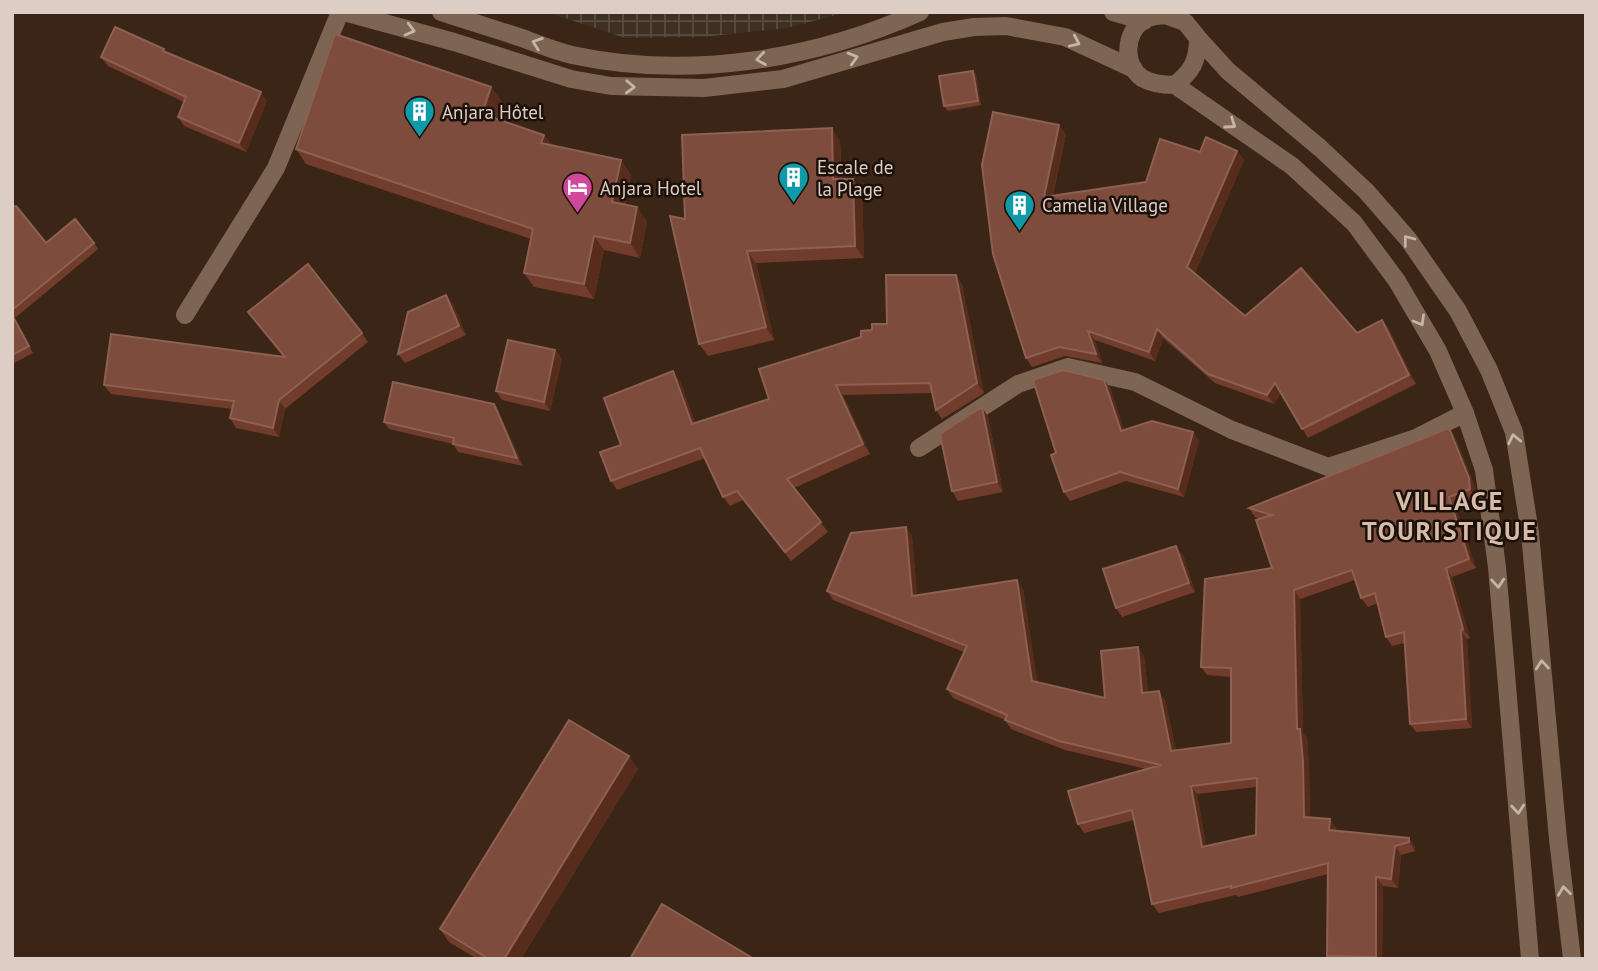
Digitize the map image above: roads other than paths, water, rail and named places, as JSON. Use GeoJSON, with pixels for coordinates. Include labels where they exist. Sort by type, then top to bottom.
{"type":"FeatureCollection","features":[{"type":"Feature","properties":{"kind":"street"},"geometry":{"type":"LineString","coordinates":[[185,315],[276,168],[342,12],[571,79],[611,86],[671,88],[737,85],[783,79],[943,32],[974,26],[1006,26],[1065,37],[1134,69],[1149,81],[1175,85],[1292,166],[1354,223],[1397,281],[1438,351],[1465,413],[1484,470],[1497,567],[1530,959]]}},
{"type":"Feature","properties":{"kind":"street"},"geometry":{"type":"LineString","coordinates":[[441,12],[570,55],[616,63],[727,64],[797,52],[870,33],[920,12]]}},
{"type":"Feature","properties":{"kind":"street"},"geometry":{"type":"LineString","coordinates":[[1113,12],[1144,21],[1165,15],[1179,15],[1228,71],[1367,191],[1408,239],[1458,311],[1489,370],[1514,432],[1530,533],[1558,839],[1572,959]]}},
{"type":"Feature","properties":{"kind":"street"},"geometry":{"type":"LineString","coordinates":[[1134,69],[1128,48],[1130,37],[1144,21]]}},
{"type":"Feature","properties":{"kind":"street"},"geometry":{"type":"LineString","coordinates":[[492,54],[500,31]]}},
{"type":"Feature","properties":{"kind":"street"},"geometry":{"type":"LineString","coordinates":[[1175,85],[1192,69],[1196,60],[1198,38]]}},
{"type":"Feature","properties":{"kind":"street"},"geometry":{"type":"LineString","coordinates":[[797,52],[802,74]]}},
{"type":"Feature","properties":{"kind":"street"},"geometry":{"type":"LineString","coordinates":[[919,447],[1018,384],[1068,366],[1135,382],[1232,430],[1328,467],[1416,438],[1465,413]]}},
{"type":"Feature","properties":{"kind":"place","name":"Anjara Hôtel"},"geometry":{"type":"Point","coordinates":[419,139]}},
{"type":"Feature","properties":{"kind":"place","name":"Escale de la Plage"},"geometry":{"type":"Point","coordinates":[794,205]}},
{"type":"Feature","properties":{"kind":"place","name":"Anjara Hotel"},"geometry":{"type":"Point","coordinates":[577,215]}},
{"type":"Feature","properties":{"kind":"place","name":"Camelia Village"},"geometry":{"type":"Point","coordinates":[1019,232]}},
{"type":"Feature","properties":{"kind":"district","name":"VILLAGE TOURISTIQUE"},"geometry":{"type":"Point","coordinates":[1450,516]}}]}
